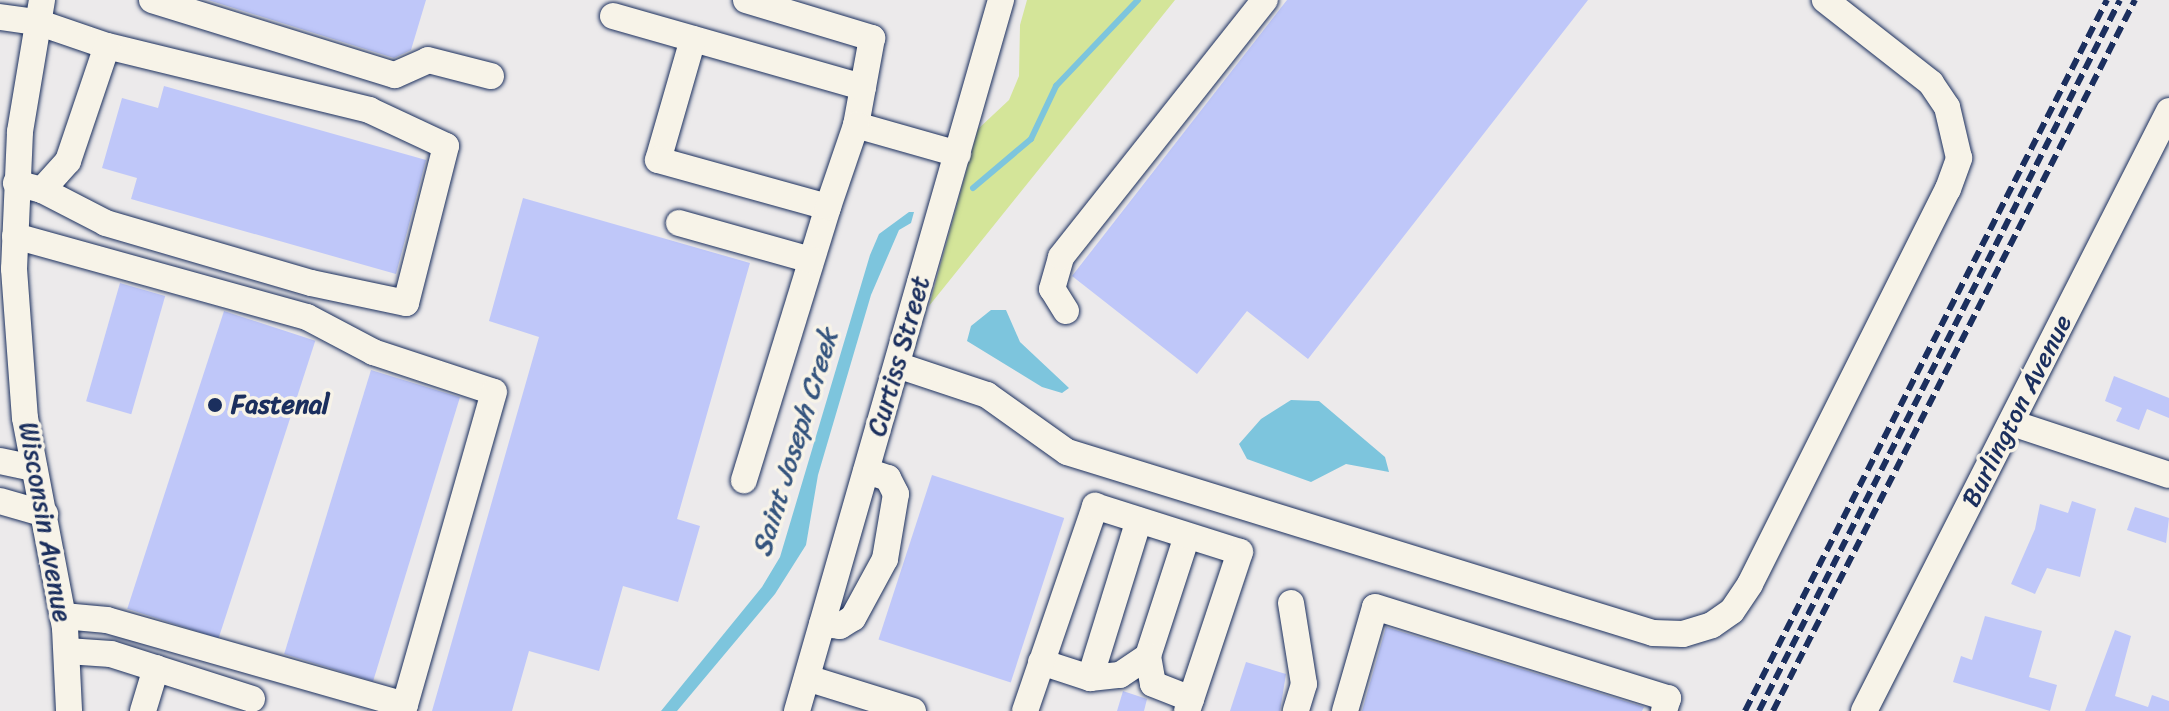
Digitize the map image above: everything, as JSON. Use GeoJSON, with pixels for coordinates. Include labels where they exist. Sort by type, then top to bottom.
{"type":"FeatureCollection","features":[{"type":"Feature","properties":{"kind":"street"},"geometry":{"type":"LineString","coordinates":[[152,0],[395,75],[428,60],[491,76]]}},
{"type":"Feature","properties":{"kind":"street"},"geometry":{"type":"LineString","coordinates":[[744,480],[856,125],[872,38],[746,0]]}},
{"type":"Feature","properties":{"kind":"street","name":"Curtiss Street"},"geometry":{"type":"LineString","coordinates":[[797,711],[1001,0]]}},
{"type":"Feature","properties":{"kind":"street"},"geometry":{"type":"LineString","coordinates":[[1066,311],[1052,289],[1061,257],[1265,0]]}},
{"type":"Feature","properties":{"kind":"street"},"geometry":{"type":"LineString","coordinates":[[897,365],[987,395],[1049,443],[1109,466],[1653,633],[1683,634],[1712,625],[1732,611],[1750,584],[1948,189],[1959,158],[1947,107],[1931,83],[1825,0]]}},
{"type":"Feature","properties":{"kind":"street"},"geometry":{"type":"LineString","coordinates":[[0,17],[39,11],[107,46],[369,110],[446,146],[406,303],[311,283],[106,223],[42,190],[16,183]]}},
{"type":"Feature","properties":{"kind":"street","name":"Wisconsin Avenue"},"geometry":{"type":"LineString","coordinates":[[39,11],[10,248],[20,376],[34,468],[63,616],[69,711]]}},
{"type":"Feature","properties":{"kind":"street"},"geometry":{"type":"LineString","coordinates":[[613,16],[863,87]]}},
{"type":"Feature","properties":{"kind":"street"},"geometry":{"type":"LineString","coordinates":[[693,39],[658,160],[828,207]]}},
{"type":"Feature","properties":{"kind":"street"},"geometry":{"type":"LineString","coordinates":[[42,190],[68,161],[107,46]]}},
{"type":"Feature","properties":{"kind":"street","name":"Burlington Avenue"},"geometry":{"type":"LineString","coordinates":[[1869,710],[2012,423],[2157,162],[2169,111]]}},
{"type":"Feature","properties":{"kind":"street"},"geometry":{"type":"LineString","coordinates":[[856,125],[958,154]]}},
{"type":"Feature","properties":{"kind":"street"},"geometry":{"type":"LineString","coordinates":[[679,223],[811,260]]}},
{"type":"Feature","properties":{"kind":"street"},"geometry":{"type":"LineString","coordinates":[[10,248],[307,317],[373,352],[494,392],[405,705],[107,620],[63,616]]}},
{"type":"Feature","properties":{"kind":"street"},"geometry":{"type":"LineString","coordinates":[[2012,423],[2169,475]]}},
{"type":"Feature","properties":{"kind":"street"},"geometry":{"type":"LineString","coordinates":[[0,461],[34,468]]}},
{"type":"Feature","properties":{"kind":"street"},"geometry":{"type":"LineString","coordinates":[[822,624],[840,626],[853,618],[870,593],[888,549],[893,483],[866,471]]}},
{"type":"Feature","properties":{"kind":"street"},"geometry":{"type":"LineString","coordinates":[[0,501],[45,514]]}},
{"type":"Feature","properties":{"kind":"street"},"geometry":{"type":"LineString","coordinates":[[1025,711],[1095,506],[1240,552],[1189,705],[1153,684],[1148,656],[1187,536]]}},
{"type":"Feature","properties":{"kind":"street"},"geometry":{"type":"LineString","coordinates":[[1090,678],[1139,520]]}},
{"type":"Feature","properties":{"kind":"street"},"geometry":{"type":"LineString","coordinates":[[1291,603],[1304,684],[1296,711]]}},
{"type":"Feature","properties":{"kind":"street"},"geometry":{"type":"LineString","coordinates":[[1345,711],[1375,607],[1668,698],[1664,711]]}},
{"type":"Feature","properties":{"kind":"street"},"geometry":{"type":"LineString","coordinates":[[67,651],[111,654],[252,699]]}},
{"type":"Feature","properties":{"kind":"street"},"geometry":{"type":"LineString","coordinates":[[1041,662],[1090,678],[1120,675],[1148,656]]}},
{"type":"Feature","properties":{"kind":"street"},"geometry":{"type":"LineString","coordinates":[[143,711],[156,668]]}},
{"type":"Feature","properties":{"kind":"street"},"geometry":{"type":"LineString","coordinates":[[807,678],[913,711]]}},
{"type":"Feature","properties":{"kind":"green space"},"geometry":{"type":"Polygon","coordinates":[[[1027,0],[1175,0],[929,306],[978,129],[1009,100],[1019,76],[1020,25],[1027,0]]]}},
{"type":"Feature","properties":{"kind":"water"},"geometry":{"type":"Polygon","coordinates":[[[909,212],[914,212],[911,223],[899,230],[871,295],[818,475],[806,545],[775,594],[677,711],[661,711],[762,587],[780,557],[870,255],[879,234],[909,212]]]}},
{"type":"Feature","properties":{"kind":"water"},"geometry":{"type":"Polygon","coordinates":[[[991,310],[1006,310],[1020,342],[1069,388],[1062,393],[1042,387],[967,341],[971,326],[991,310]]]}},
{"type":"Feature","properties":{"kind":"water"},"geometry":{"type":"Polygon","coordinates":[[[1291,400],[1319,401],[1385,457],[1389,472],[1346,464],[1311,482],[1247,459],[1239,444],[1261,419],[1291,400]]]}},
{"type":"Feature","properties":{"kind":"building"},"geometry":{"type":"Polygon","coordinates":[[[208,0],[426,0],[411,50],[394,58],[208,0]]]}},
{"type":"Feature","properties":{"kind":"building"},"geometry":{"type":"Polygon","coordinates":[[[1287,0],[1588,0],[1308,359],[1247,311],[1197,374],[1072,276],[1287,0]]]}},
{"type":"Feature","properties":{"kind":"building"},"geometry":{"type":"Polygon","coordinates":[[[164,86],[426,160],[396,274],[131,199],[137,178],[102,168],[122,98],[158,108],[164,86]]]}},
{"type":"Feature","properties":{"kind":"building"},"geometry":{"type":"Polygon","coordinates":[[[523,198],[750,263],[677,519],[700,526],[678,602],[623,586],[599,671],[529,651],[512,711],[432,711],[539,337],[489,321],[523,198]]]}},
{"type":"Feature","properties":{"kind":"building"},"geometry":{"type":"Polygon","coordinates":[[[120,283],[165,296],[131,414],[86,401],[120,283]]]}},
{"type":"Feature","properties":{"kind":"building"},"geometry":{"type":"Polygon","coordinates":[[[224,311],[315,341],[219,638],[127,609],[224,311]]]}},
{"type":"Feature","properties":{"kind":"building"},"geometry":{"type":"Polygon","coordinates":[[[371,370],[460,397],[373,681],[284,654],[371,370]]]}},
{"type":"Feature","properties":{"kind":"building"},"geometry":{"type":"Polygon","coordinates":[[[2114,376],[2169,398],[2169,418],[2147,409],[2139,430],[2116,421],[2122,408],[2105,401],[2114,376]]]}},
{"type":"Feature","properties":{"kind":"building"},"geometry":{"type":"Polygon","coordinates":[[[932,475],[1064,518],[1011,682],[879,640],[932,475]]]}},
{"type":"Feature","properties":{"kind":"building"},"geometry":{"type":"Polygon","coordinates":[[[2072,501],[2096,509],[2080,577],[2047,568],[2035,594],[2011,584],[2035,529],[2040,504],[2068,513],[2072,501]]]}},
{"type":"Feature","properties":{"kind":"building"},"geometry":{"type":"Polygon","coordinates":[[[2135,507],[2169,518],[2166,543],[2127,530],[2135,507]]]}},
{"type":"Feature","properties":{"kind":"building"},"geometry":{"type":"Polygon","coordinates":[[[1985,616],[2042,631],[2029,677],[2057,685],[2050,711],[1953,682],[1961,656],[1972,660],[1985,616]]]}},
{"type":"Feature","properties":{"kind":"building"},"geometry":{"type":"Polygon","coordinates":[[[1386,627],[1644,707],[1642,711],[1362,711],[1386,627]]]}},
{"type":"Feature","properties":{"kind":"building"},"geometry":{"type":"Polygon","coordinates":[[[2115,630],[2131,636],[2115,696],[2148,707],[2152,695],[2169,701],[2169,711],[2085,711],[2115,630]]]}},
{"type":"Feature","properties":{"kind":"building"},"geometry":{"type":"Polygon","coordinates":[[[1246,662],[1286,674],[1280,711],[1230,711],[1246,662]]]}},
{"type":"Feature","properties":{"kind":"building"},"geometry":{"type":"Polygon","coordinates":[[[1123,691],[1147,699],[1144,711],[1117,711],[1123,691]]]}},
{"type":"Feature","properties":{"kind":"waterway","name":"Saint Joseph Creek"},"geometry":{"type":"LineString","coordinates":[[973,188],[1031,139],[1056,86],[1138,0]]}},
{"type":"Feature","properties":{"kind":"railway"},"geometry":{"type":"LineString","coordinates":[[1745,711],[2107,0]]}},
{"type":"Feature","properties":{"kind":"railway"},"geometry":{"type":"LineString","coordinates":[[1759,711],[2120,0]]}},
{"type":"Feature","properties":{"kind":"railway"},"geometry":{"type":"LineString","coordinates":[[1773,711],[2135,0]]}},
{"type":"Feature","properties":{"kind":"place","name":"Fastenal"},"geometry":{"type":"Point","coordinates":[215,405]}}]}
